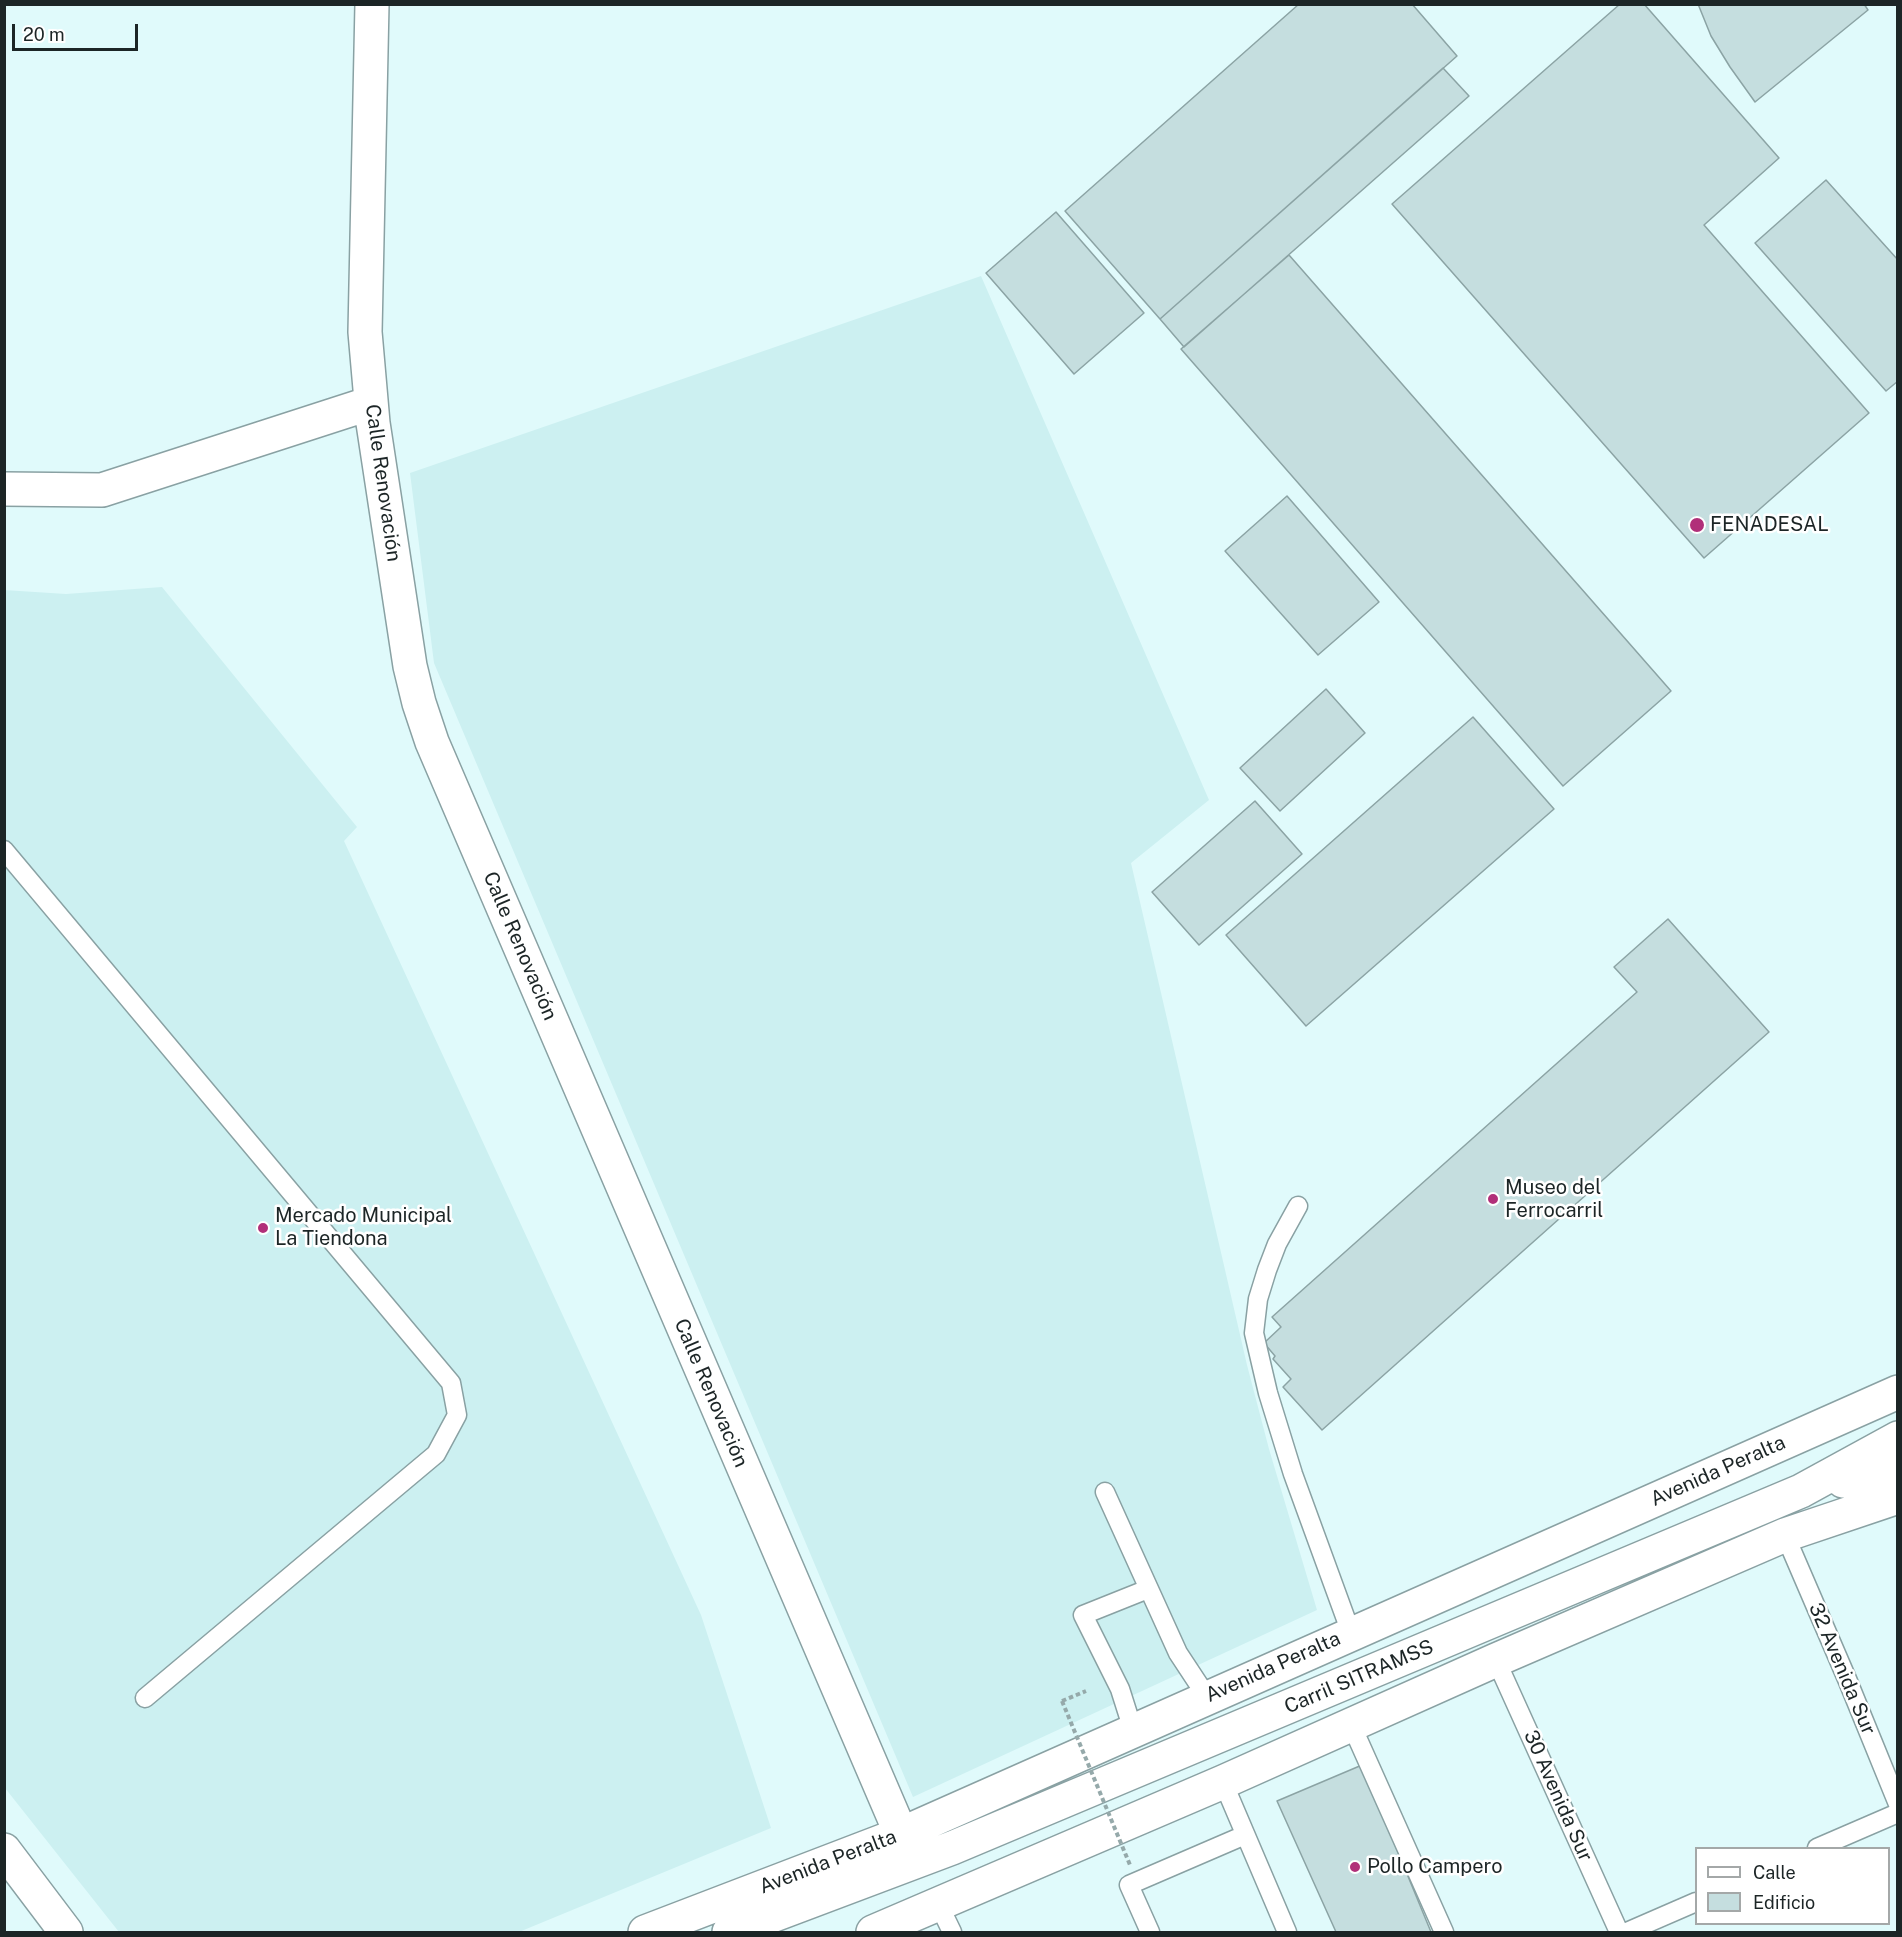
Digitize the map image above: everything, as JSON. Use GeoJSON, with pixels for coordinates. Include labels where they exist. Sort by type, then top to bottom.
{"type":"FeatureCollection","features":[{"type":"Feature","properties":{"kind":"main road","name":"Calle Renovación"},"geometry":{"type":"LineString","coordinates":[[372,4],[365,332],[371,403],[410,666],[419,702],[432,742],[901,1834]]}},
{"type":"Feature","properties":{"kind":"main road"},"geometry":{"type":"LineString","coordinates":[[4,489],[102,490],[371,403]]}},
{"type":"Feature","properties":{"kind":"main road","name":"Avenida Peralta"},"geometry":{"type":"LineString","coordinates":[[645,1932],[901,1834],[1898,1392]]}},
{"type":"Feature","properties":{"kind":"main road","name":"Carril SITRAMSS"},"geometry":{"type":"LineString","coordinates":[[729,1932],[918,1862],[1801,1491],[1898,1438]]}},
{"type":"Feature","properties":{"kind":"main road","name":"Carril SITRAMSS"},"geometry":{"type":"LineString","coordinates":[[1801,1491],[1898,1467]]}},
{"type":"Feature","properties":{"kind":"main road"},"geometry":{"type":"LineString","coordinates":[[873,1932],[945,1919],[1223,1782],[1496,1660],[1785,1535],[1898,1497]]}},
{"type":"Feature","properties":{"kind":"main road"},"geometry":{"type":"LineString","coordinates":[[4,1850],[66,1932]]}},
{"type":"Feature","properties":{"kind":"main road","name":"Carril SITRAMSS"},"geometry":{"type":"LineString","coordinates":[[795,1932],[918,1862]]}},
{"type":"Feature","properties":{"kind":"lane"},"geometry":{"type":"LineString","coordinates":[[4,850],[451,1383],[457,1415],[436,1454],[145,1698]]}},
{"type":"Feature","properties":{"kind":"lane"},"geometry":{"type":"LineString","coordinates":[[1298,1206],[1277,1244],[1267,1270],[1258,1299],[1254,1333],[1268,1393],[1293,1474],[1352,1633]]}},
{"type":"Feature","properties":{"kind":"lane"},"geometry":{"type":"LineString","coordinates":[[1105,1492],[1178,1653],[1207,1697]]}},
{"type":"Feature","properties":{"kind":"lane","name":"32 Avenida Sur"},"geometry":{"type":"LineString","coordinates":[[1785,1535],[1898,1804]]}},
{"type":"Feature","properties":{"kind":"lane"},"geometry":{"type":"LineString","coordinates":[[1133,1730],[1120,1689],[1083,1615],[1148,1589]]}},
{"type":"Feature","properties":{"kind":"lane","name":"30 Avenida Sur"},"geometry":{"type":"LineString","coordinates":[[1496,1660],[1619,1932]]}},
{"type":"Feature","properties":{"kind":"lane"},"geometry":{"type":"LineString","coordinates":[[1351,1725],[1444,1932]]}},
{"type":"Feature","properties":{"kind":"lane"},"geometry":{"type":"LineString","coordinates":[[1223,1782],[1287,1932]]}},
{"type":"Feature","properties":{"kind":"lane"},"geometry":{"type":"LineString","coordinates":[[1819,1847],[1898,1813]]}},
{"type":"Feature","properties":{"kind":"lane"},"geometry":{"type":"LineString","coordinates":[[1150,1932],[1129,1885],[1245,1835]]}},
{"type":"Feature","properties":{"kind":"lane"},"geometry":{"type":"LineString","coordinates":[[1627,1932],[1695,1902]]}},
{"type":"Feature","properties":{"kind":"path"},"geometry":{"type":"LineString","coordinates":[[1062,1701],[1130,1865]]}},
{"type":"Feature","properties":{"kind":"shaded area"},"geometry":{"type":"Polygon","coordinates":[[[981,276],[1209,800],[1131,863],[1247,1365],[1269,1449],[1317,1610],[913,1797],[434,663],[410,473],[981,276]]]}},
{"type":"Feature","properties":{"kind":"shaded area","name":"Mercado Municipal La Tiendona"},"geometry":{"type":"Polygon","coordinates":[[[162,587],[357,827],[344,841],[701,1615],[771,1828],[519,1932],[119,1932],[5,1788],[4,590],[66,594],[162,587]]]}},
{"type":"Feature","properties":{"kind":"building"},"geometry":{"type":"Polygon","coordinates":[[[1299,4],[1412,4],[1457,56],[1160,319],[1065,211],[1299,4]]]}},
{"type":"Feature","properties":{"kind":"building"},"geometry":{"type":"Polygon","coordinates":[[[1620,4],[1644,4],[1779,158],[1704,225],[1869,413],[1704,558],[1392,204],[1620,4]]]}},
{"type":"Feature","properties":{"kind":"building"},"geometry":{"type":"Polygon","coordinates":[[[1698,4],[1864,4],[1868,10],[1755,102],[1711,36],[1698,4]]]}},
{"type":"Feature","properties":{"kind":"building"},"geometry":{"type":"Polygon","coordinates":[[[1443,68],[1469,96],[1184,347],[1160,319],[1443,68]]]}},
{"type":"Feature","properties":{"kind":"building"},"geometry":{"type":"Polygon","coordinates":[[[1826,180],[1898,260],[1898,381],[1886,391],[1755,243],[1826,180]]]}},
{"type":"Feature","properties":{"kind":"building"},"geometry":{"type":"Polygon","coordinates":[[[1056,212],[1144,313],[1074,374],[986,273],[1056,212]]]}},
{"type":"Feature","properties":{"kind":"building"},"geometry":{"type":"Polygon","coordinates":[[[1289,255],[1671,691],[1563,786],[1181,349],[1289,255]]]}},
{"type":"Feature","properties":{"kind":"building"},"geometry":{"type":"Polygon","coordinates":[[[1287,496],[1379,602],[1318,655],[1225,551],[1287,496]]]}},
{"type":"Feature","properties":{"kind":"building"},"geometry":{"type":"Polygon","coordinates":[[[1326,689],[1365,733],[1280,811],[1240,768],[1326,689]]]}},
{"type":"Feature","properties":{"kind":"building"},"geometry":{"type":"Polygon","coordinates":[[[1473,717],[1554,809],[1306,1026],[1226,935],[1473,717]]]}},
{"type":"Feature","properties":{"kind":"building"},"geometry":{"type":"Polygon","coordinates":[[[1255,801],[1302,854],[1199,945],[1152,892],[1255,801]]]}},
{"type":"Feature","properties":{"kind":"building","name":"Museo del Ferrocarril"},"geometry":{"type":"Polygon","coordinates":[[[1668,919],[1769,1032],[1322,1430],[1283,1387],[1291,1379],[1273,1359],[1275,1356],[1264,1343],[1281,1327],[1272,1317],[1637,992],[1614,967],[1668,919]]]}},
{"type":"Feature","properties":{"kind":"building","name":"Pollo Campero"},"geometry":{"type":"Polygon","coordinates":[[[1362,1765],[1431,1932],[1336,1932],[1277,1801],[1362,1765]]]}},
{"type":"Feature","properties":{"kind":"place","name":"FENADESAL"},"geometry":{"type":"Point","coordinates":[1697,525]}},
{"type":"Feature","properties":{"kind":"place","name":"Museo del Ferrocarril"},"geometry":{"type":"Point","coordinates":[1493,1199]}},
{"type":"Feature","properties":{"kind":"place","name":"Mercado Municipal La Tiendona"},"geometry":{"type":"Point","coordinates":[263,1228]}},
{"type":"Feature","properties":{"kind":"place","name":"Pollo Campero"},"geometry":{"type":"Point","coordinates":[1355,1867]}}]}
